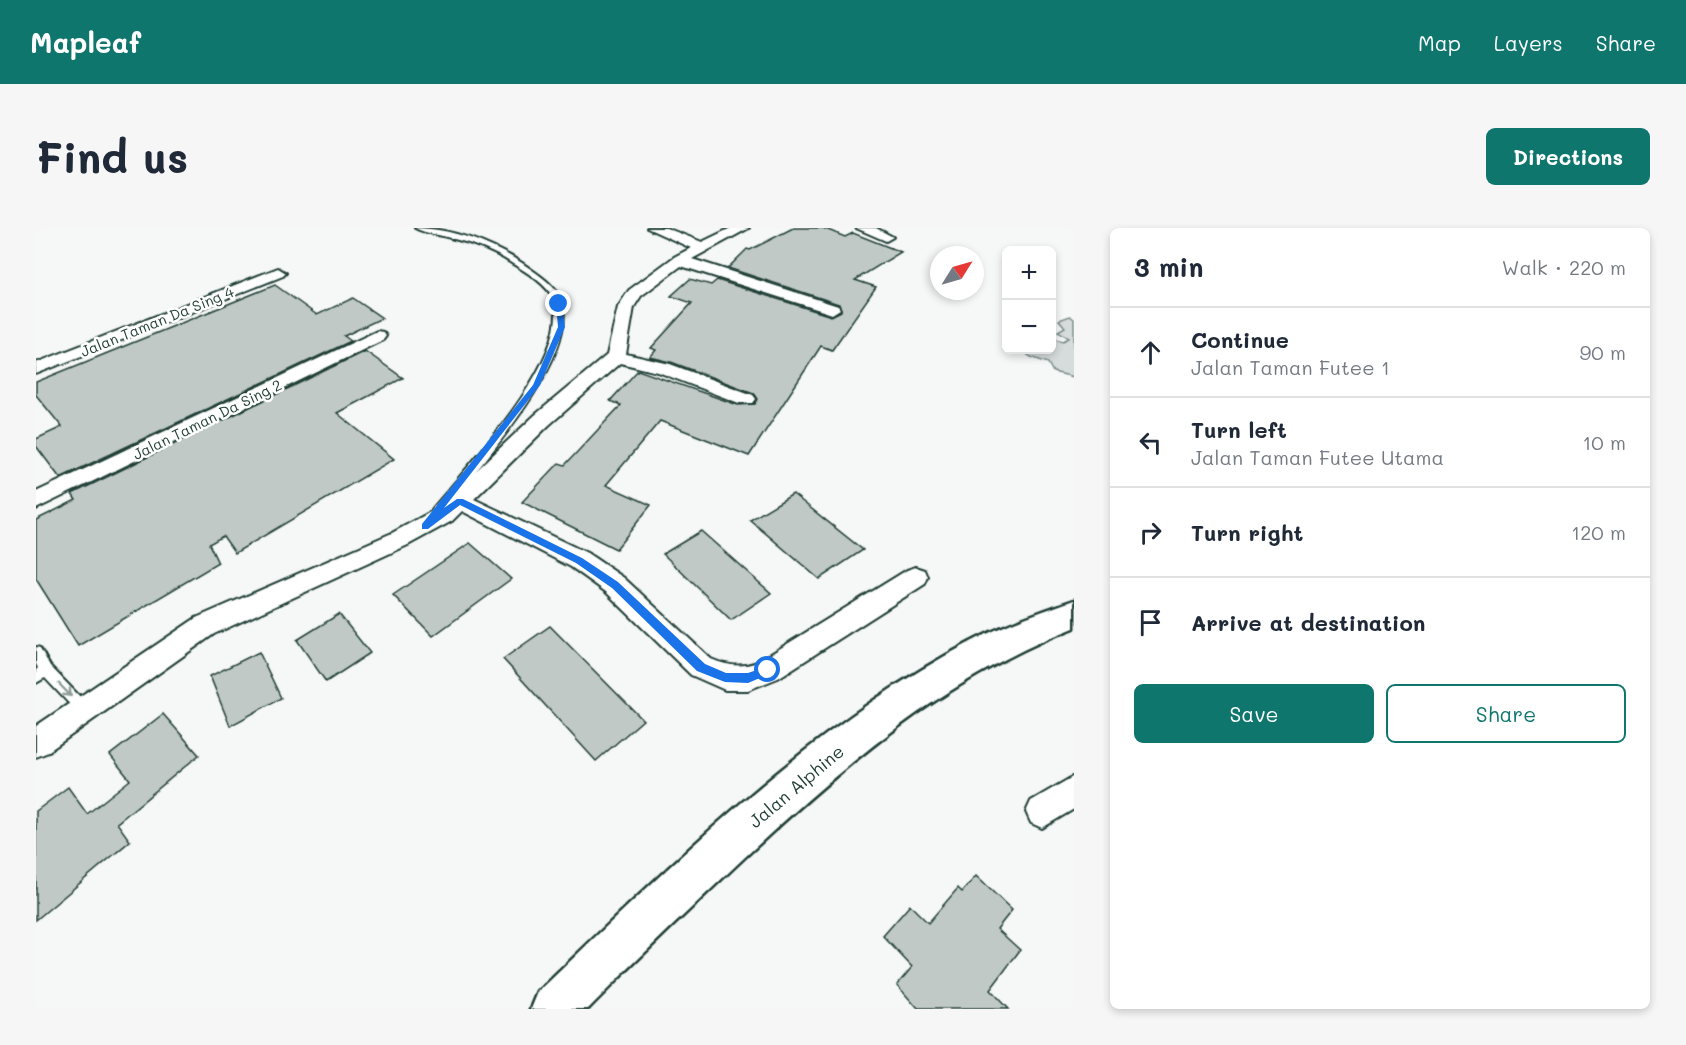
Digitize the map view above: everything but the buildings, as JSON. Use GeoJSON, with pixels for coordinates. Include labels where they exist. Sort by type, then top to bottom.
{"type":"FeatureCollection","features":[{"type":"Feature","properties":{"kind":"main road","name":"Jalan Alphine"},"geometry":{"type":"LineString","coordinates":[[555,1009],[650,914],[806,775],[894,706],[981,654],[1074,614]]}},
{"type":"Feature","properties":{"kind":"street"},"geometry":{"type":"LineString","coordinates":[[654,228],[703,248]]}},
{"type":"Feature","properties":{"kind":"street"},"geometry":{"type":"LineString","coordinates":[[36,743],[205,626],[425,526],[460,501],[542,420],[616,357],[626,307],[635,293],[679,260],[742,228]]}},
{"type":"Feature","properties":{"kind":"street"},"geometry":{"type":"LineString","coordinates":[[863,228],[886,237]]}},
{"type":"Feature","properties":{"kind":"street"},"geometry":{"type":"LineString","coordinates":[[679,260],[832,309]]}},
{"type":"Feature","properties":{"kind":"street","name":"Jalan Taman Da Sing 4"},"geometry":{"type":"LineString","coordinates":[[36,369],[278,273]]}},
{"type":"Feature","properties":{"kind":"street","name":"Jalan Taman Da Sing 2"},"geometry":{"type":"LineString","coordinates":[[36,501],[377,336]]}},
{"type":"Feature","properties":{"kind":"street"},"geometry":{"type":"LineString","coordinates":[[616,357],[663,368],[747,399]]}},
{"type":"Feature","properties":{"kind":"street"},"geometry":{"type":"LineString","coordinates":[[460,501],[579,560],[615,585],[701,667],[725,678],[748,678],[768,670],[915,577]]}},
{"type":"Feature","properties":{"kind":"street"},"geometry":{"type":"LineString","coordinates":[[1042,812],[1074,791]]}},
{"type":"Feature","properties":{"kind":"lane"},"geometry":{"type":"LineString","coordinates":[[418,228],[484,246],[535,276],[552,290],[559,304],[562,327],[536,385],[425,526]]}},
{"type":"Feature","properties":{"kind":"lane"},"geometry":{"type":"LineString","coordinates":[[36,652],[41,674],[84,709]]}},
{"type":"Feature","properties":{"kind":"shaded area"},"geometry":{"type":"Polygon","coordinates":[[[1070,316],[1074,319],[1074,377],[1053,372],[1048,363],[1027,354],[1056,354],[1056,339],[1063,341],[1069,338],[1058,331],[1065,327],[1059,320],[1070,316]]]}},
{"type":"Feature","properties":{"kind":"route"},"geometry":{"type":"LineString","coordinates":[[559,304],[562,327],[536,385],[425,526],[460,501],[579,560],[615,585],[701,667],[725,678],[748,678],[768,670]]}}]}
